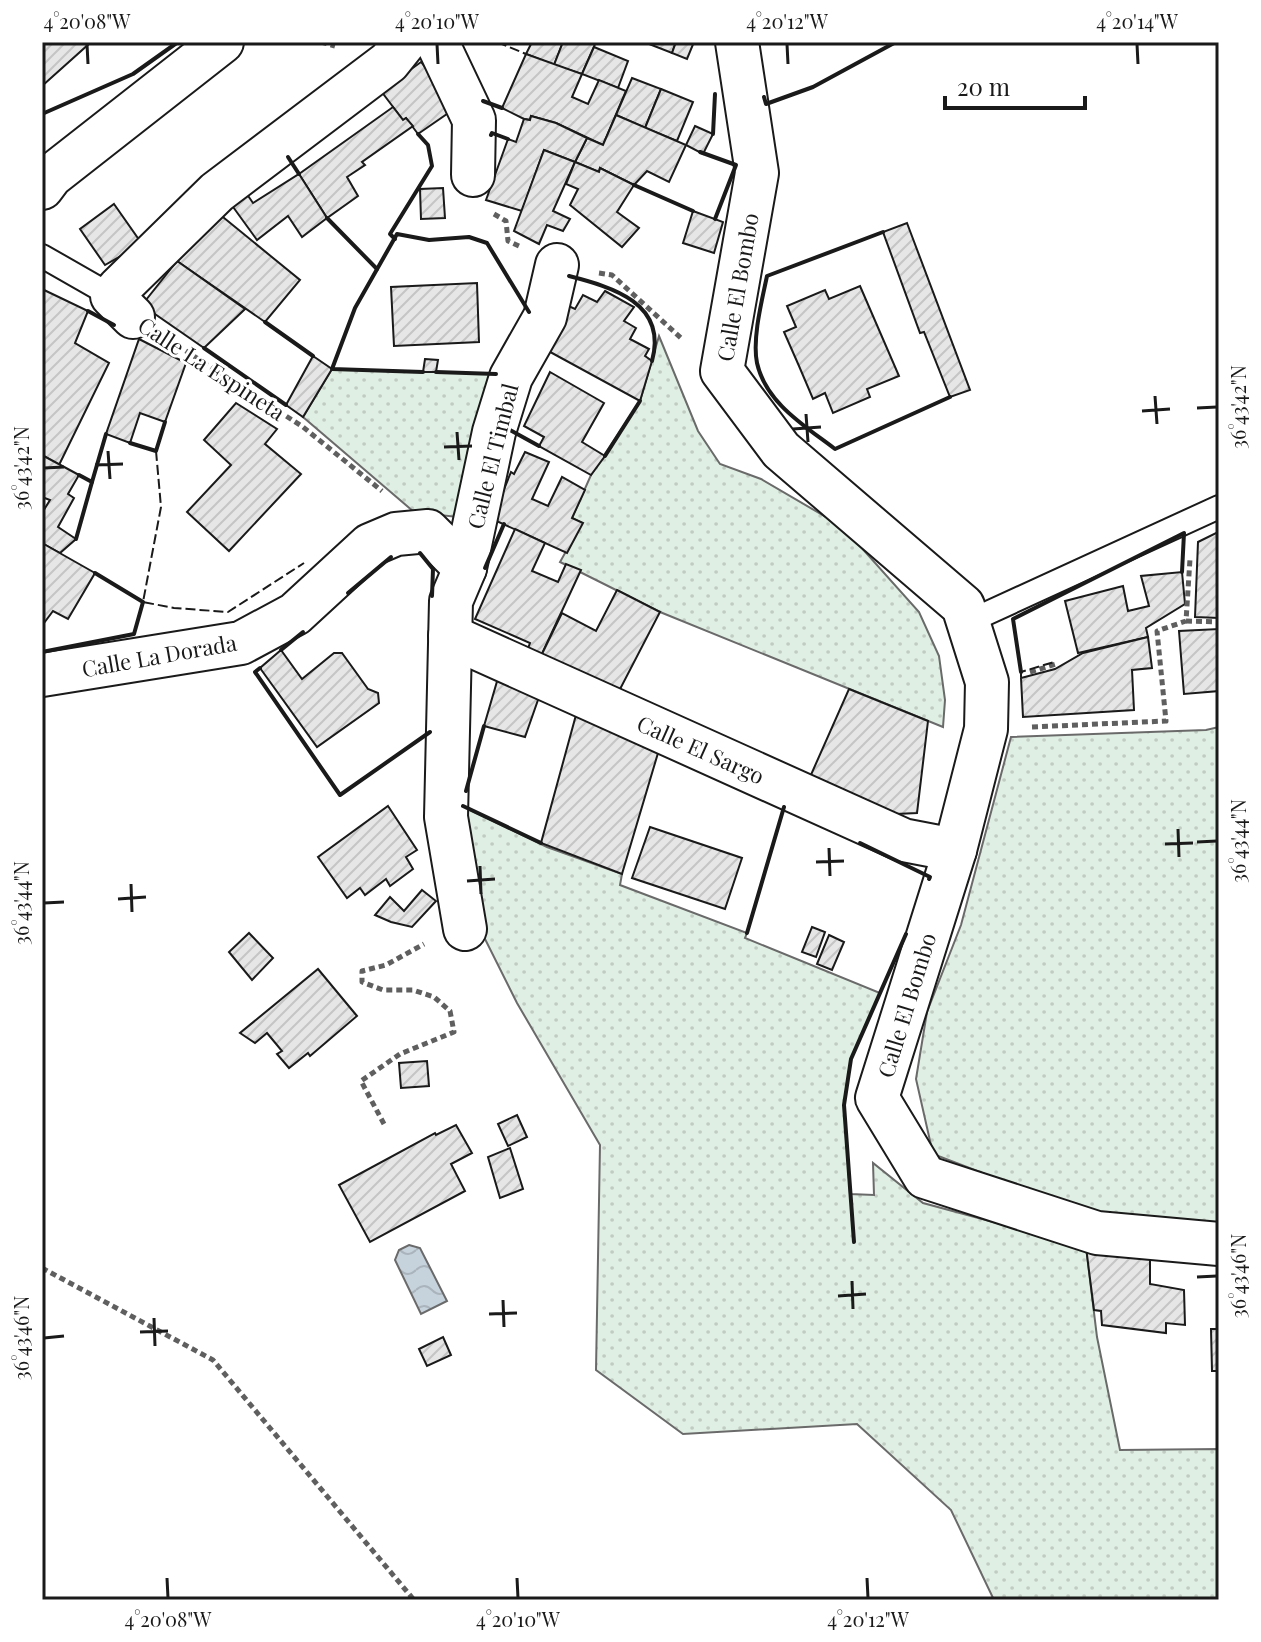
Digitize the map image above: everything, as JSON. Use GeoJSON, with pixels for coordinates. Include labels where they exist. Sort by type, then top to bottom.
{"type":"FeatureCollection","features":[{"type":"Feature","properties":{"kind":"street"},"geometry":{"type":"LineString","coordinates":[[42,188],[51,176],[222,42]]}},
{"type":"Feature","properties":{"kind":"street"},"geometry":{"type":"LineString","coordinates":[[123,306],[217,192],[389,62],[405,42]]}},
{"type":"Feature","properties":{"kind":"street"},"geometry":{"type":"LineString","coordinates":[[437,42],[474,120],[473,175]]}},
{"type":"Feature","properties":{"kind":"street","name":"Calle El Bombo"},"geometry":{"type":"LineString","coordinates":[[737,42],[757,173],[722,371],[781,450],[963,606],[987,682],[986,729],[955,850],[877,1098],[925,1177],[1097,1233],[1219,1244]]}},
{"type":"Feature","properties":{"kind":"street","name":"Calle El Timbal"},"geometry":{"type":"LineString","coordinates":[[463,917],[446,817],[451,601],[465,568],[494,432],[511,377],[545,317],[557,265]]}},
{"type":"Feature","properties":{"kind":"street"},"geometry":{"type":"LineString","coordinates":[[428,531],[465,568]]}},
{"type":"Feature","properties":{"kind":"street","name":"Calle La Dorada"},"geometry":{"type":"LineString","coordinates":[[42,675],[241,643],[295,614],[370,545],[396,534],[428,531]]}},
{"type":"Feature","properties":{"kind":"street","name":"Calle El Sargo"},"geometry":{"type":"LineString","coordinates":[[450,636],[903,840],[955,850]]}},
{"type":"Feature","properties":{"kind":"lane"},"geometry":{"type":"LineString","coordinates":[[42,256],[123,306]]}},
{"type":"Feature","properties":{"kind":"lane"},"geometry":{"type":"LineString","coordinates":[[968,622],[1219,507]]}},
{"type":"Feature","properties":{"kind":"path"},"geometry":{"type":"LineString","coordinates":[[473,175],[486,209],[506,221],[508,241],[557,265],[612,275],[685,342],[722,371]]}},
{"type":"Feature","properties":{"kind":"path","name":"Calle La Espineta"},"geometry":{"type":"LineString","coordinates":[[123,306],[303,427],[428,531]]}},
{"type":"Feature","properties":{"kind":"path"},"geometry":{"type":"LineString","coordinates":[[1186,621],[1193,518]]}},
{"type":"Feature","properties":{"kind":"path"},"geometry":{"type":"LineString","coordinates":[[986,729],[1166,721],[1157,631],[1186,621],[1219,622]]}},
{"type":"Feature","properties":{"kind":"path"},"geometry":{"type":"LineString","coordinates":[[1021,675],[1056,664]]}},
{"type":"Feature","properties":{"kind":"path"},"geometry":{"type":"LineString","coordinates":[[384,1124],[361,1081],[400,1054],[454,1032],[450,1011],[434,997],[413,990],[383,990],[362,982],[362,971],[386,965],[441,935],[463,917]]}},
{"type":"Feature","properties":{"kind":"path"},"geometry":{"type":"LineString","coordinates":[[42,1268],[213,1360],[414,1600]]}},
{"type":"Feature","properties":{"kind":"green space"},"geometry":{"type":"Polygon","coordinates":[[[659,336],[698,431],[720,464],[761,479],[843,527],[919,612],[939,656],[945,700],[943,727],[660,612],[560,562],[582,523],[572,518],[591,475],[640,401],[659,336]]]}},
{"type":"Feature","properties":{"kind":"green space"},"geometry":{"type":"Polygon","coordinates":[[[332,369],[500,374],[457,517],[414,512],[303,417],[332,369]]]}},
{"type":"Feature","properties":{"kind":"green space"},"geometry":{"type":"Polygon","coordinates":[[[1219,727],[1219,1232],[1082,1211],[933,1154],[916,1079],[927,1012],[961,925],[1011,737],[1219,727]]]}},
{"type":"Feature","properties":{"kind":"green space"},"geometry":{"type":"Polygon","coordinates":[[[462,806],[547,847],[622,874],[620,885],[747,933],[745,938],[880,993],[851,1059],[844,1105],[850,1194],[874,1195],[873,1163],[923,1203],[1086,1247],[1097,1337],[1120,1450],[1219,1449],[1219,1600],[994,1600],[951,1510],[857,1424],[683,1434],[596,1370],[600,1145],[517,1003],[479,927],[462,806]]]}},
{"type":"Feature","properties":{"kind":"water"},"geometry":{"type":"Polygon","coordinates":[[[409,1245],[420,1248],[447,1301],[421,1314],[395,1260],[399,1250],[409,1245]]]}},
{"type":"Feature","properties":{"kind":"building"},"geometry":{"type":"Polygon","coordinates":[[[42,42],[90,42],[90,43],[42,86],[42,42]]]}},
{"type":"Feature","properties":{"kind":"building"},"geometry":{"type":"Polygon","coordinates":[[[532,42],[563,42],[554,65],[526,54],[532,42]]]}},
{"type":"Feature","properties":{"kind":"building"},"geometry":{"type":"Polygon","coordinates":[[[563,42],[596,42],[582,74],[554,65],[563,42]]]}},
{"type":"Feature","properties":{"kind":"building"},"geometry":{"type":"Polygon","coordinates":[[[644,42],[676,42],[672,53],[644,42]]]}},
{"type":"Feature","properties":{"kind":"building"},"geometry":{"type":"Polygon","coordinates":[[[676,42],[694,42],[687,59],[672,53],[676,42]]]}},
{"type":"Feature","properties":{"kind":"building"},"geometry":{"type":"Polygon","coordinates":[[[594,47],[628,61],[618,88],[582,74],[594,47]]]}},
{"type":"Feature","properties":{"kind":"building"},"geometry":{"type":"Polygon","coordinates":[[[526,54],[582,74],[572,97],[588,104],[599,80],[626,91],[603,145],[556,123],[531,116],[530,120],[524,119],[502,108],[526,54]]]}},
{"type":"Feature","properties":{"kind":"building"},"geometry":{"type":"Polygon","coordinates":[[[421,62],[457,107],[418,134],[381,91],[421,62]]]}},
{"type":"Feature","properties":{"kind":"building"},"geometry":{"type":"Polygon","coordinates":[[[632,78],[661,89],[645,128],[616,115],[632,78]]]}},
{"type":"Feature","properties":{"kind":"building"},"geometry":{"type":"Polygon","coordinates":[[[661,89],[693,102],[677,141],[645,128],[661,89]]]}},
{"type":"Feature","properties":{"kind":"building"},"geometry":{"type":"Polygon","coordinates":[[[393,107],[403,120],[406,118],[413,126],[362,162],[365,165],[347,177],[358,196],[327,218],[299,174],[393,107]]]}},
{"type":"Feature","properties":{"kind":"building"},"geometry":{"type":"Polygon","coordinates":[[[616,115],[686,145],[669,182],[647,171],[634,185],[600,168],[599,172],[575,162],[587,138],[603,145],[616,115]]]}},
{"type":"Feature","properties":{"kind":"building"},"geometry":{"type":"Polygon","coordinates":[[[531,116],[556,123],[587,138],[575,162],[544,150],[522,211],[486,200],[508,139],[516,142],[524,119],[530,120],[531,116]]]}},
{"type":"Feature","properties":{"kind":"building"},"geometry":{"type":"Polygon","coordinates":[[[695,126],[713,134],[703,154],[686,145],[695,126]]]}},
{"type":"Feature","properties":{"kind":"building"},"geometry":{"type":"Polygon","coordinates":[[[544,150],[575,162],[553,211],[570,219],[563,231],[547,225],[539,244],[514,231],[544,150]]]}},
{"type":"Feature","properties":{"kind":"building"},"geometry":{"type":"Polygon","coordinates":[[[575,162],[599,172],[600,168],[634,185],[617,212],[639,228],[622,247],[570,205],[578,189],[566,184],[575,162]]]}},
{"type":"Feature","properties":{"kind":"building"},"geometry":{"type":"Polygon","coordinates":[[[299,174],[327,218],[302,237],[288,216],[257,240],[228,200],[242,187],[253,203],[299,174]]]}},
{"type":"Feature","properties":{"kind":"building"},"geometry":{"type":"Polygon","coordinates":[[[443,188],[445,218],[421,219],[420,189],[443,188]]]}},
{"type":"Feature","properties":{"kind":"building"},"geometry":{"type":"Polygon","coordinates":[[[114,204],[142,244],[105,265],[80,229],[114,204]]]}},
{"type":"Feature","properties":{"kind":"building"},"geometry":{"type":"Polygon","coordinates":[[[693,211],[723,222],[714,253],[683,243],[693,211]]]}},
{"type":"Feature","properties":{"kind":"building"},"geometry":{"type":"Polygon","coordinates":[[[218,213],[300,280],[265,322],[177,261],[218,213]]]}},
{"type":"Feature","properties":{"kind":"building"},"geometry":{"type":"Polygon","coordinates":[[[907,223],[970,390],[950,397],[924,332],[920,333],[883,232],[907,223]]]}},
{"type":"Feature","properties":{"kind":"building"},"geometry":{"type":"Polygon","coordinates":[[[177,261],[245,309],[204,348],[142,305],[177,261]]]}},
{"type":"Feature","properties":{"kind":"building"},"geometry":{"type":"Polygon","coordinates":[[[477,283],[479,342],[394,346],[391,287],[477,283]]]}},
{"type":"Feature","properties":{"kind":"building"},"geometry":{"type":"Polygon","coordinates":[[[860,286],[899,376],[867,389],[870,397],[833,413],[825,393],[813,399],[784,332],[796,327],[787,306],[825,290],[829,299],[860,286]]]}},
{"type":"Feature","properties":{"kind":"building"},"geometry":{"type":"Polygon","coordinates":[[[42,289],[88,311],[75,343],[109,363],[59,465],[42,455],[42,289]]]}},
{"type":"Feature","properties":{"kind":"building"},"geometry":{"type":"Polygon","coordinates":[[[605,291],[634,307],[624,321],[636,328],[630,339],[649,349],[645,356],[652,361],[640,401],[541,347],[562,303],[575,309],[583,295],[597,302],[605,291]]]}},
{"type":"Feature","properties":{"kind":"building"},"geometry":{"type":"Polygon","coordinates":[[[139,339],[186,363],[165,422],[140,413],[130,443],[106,434],[139,339]]]}},
{"type":"Feature","properties":{"kind":"building"},"geometry":{"type":"Polygon","coordinates":[[[313,356],[332,369],[303,417],[286,405],[313,356]]]}},
{"type":"Feature","properties":{"kind":"building"},"geometry":{"type":"Polygon","coordinates":[[[425,359],[438,360],[436,372],[423,372],[425,359]]]}},
{"type":"Feature","properties":{"kind":"building"},"geometry":{"type":"Polygon","coordinates":[[[550,372],[604,403],[582,442],[605,456],[591,475],[539,446],[544,437],[524,426],[550,372]]]}},
{"type":"Feature","properties":{"kind":"building"},"geometry":{"type":"Polygon","coordinates":[[[236,403],[277,429],[265,444],[301,474],[229,551],[187,512],[231,465],[204,440],[236,403]]]}},
{"type":"Feature","properties":{"kind":"building"},"geometry":{"type":"Polygon","coordinates":[[[525,452],[549,462],[532,499],[548,506],[562,477],[585,490],[572,518],[583,523],[567,553],[492,519],[511,472],[514,474],[525,452]]]}},
{"type":"Feature","properties":{"kind":"building"},"geometry":{"type":"Polygon","coordinates":[[[42,455],[79,475],[68,494],[74,498],[58,527],[76,539],[60,553],[42,543],[42,513],[50,500],[42,497],[42,455]]]}},
{"type":"Feature","properties":{"kind":"building"},"geometry":{"type":"Polygon","coordinates":[[[515,529],[545,543],[532,571],[558,582],[566,564],[581,570],[540,658],[527,651],[530,643],[475,619],[515,529]]]}},
{"type":"Feature","properties":{"kind":"building"},"geometry":{"type":"Polygon","coordinates":[[[1218,532],[1219,618],[1195,617],[1198,542],[1218,532]]]}},
{"type":"Feature","properties":{"kind":"building"},"geometry":{"type":"Polygon","coordinates":[[[42,543],[95,573],[68,619],[53,611],[42,622],[42,543]]]}},
{"type":"Feature","properties":{"kind":"building"},"geometry":{"type":"Polygon","coordinates":[[[1182,572],[1185,604],[1146,628],[1148,637],[1078,653],[1065,601],[1123,586],[1128,611],[1149,606],[1141,576],[1182,572]]]}},
{"type":"Feature","properties":{"kind":"building"},"geometry":{"type":"Polygon","coordinates":[[[617,590],[660,612],[617,695],[540,658],[562,613],[596,631],[617,590]]]}},
{"type":"Feature","properties":{"kind":"building"},"geometry":{"type":"Polygon","coordinates":[[[1219,629],[1219,691],[1184,694],[1179,631],[1219,629]]]}},
{"type":"Feature","properties":{"kind":"building"},"geometry":{"type":"Polygon","coordinates":[[[1148,637],[1152,668],[1132,670],[1134,710],[1023,717],[1021,678],[1055,669],[1083,653],[1148,637]]]}},
{"type":"Feature","properties":{"kind":"building"},"geometry":{"type":"Polygon","coordinates":[[[281,650],[302,679],[334,653],[342,653],[368,689],[378,693],[379,703],[317,747],[260,668],[281,650]]]}},
{"type":"Feature","properties":{"kind":"building"},"geometry":{"type":"Polygon","coordinates":[[[498,678],[539,697],[525,737],[484,726],[498,678]]]}},
{"type":"Feature","properties":{"kind":"building"},"geometry":{"type":"Polygon","coordinates":[[[849,689],[928,721],[917,813],[896,814],[810,777],[849,689]]]}},
{"type":"Feature","properties":{"kind":"building"},"geometry":{"type":"Polygon","coordinates":[[[576,715],[658,753],[622,874],[541,843],[576,715]]]}},
{"type":"Feature","properties":{"kind":"building"},"geometry":{"type":"Polygon","coordinates":[[[388,806],[417,850],[406,857],[413,869],[390,886],[386,879],[365,895],[360,888],[347,898],[318,857],[388,806]]]}},
{"type":"Feature","properties":{"kind":"building"},"geometry":{"type":"Polygon","coordinates":[[[650,827],[742,858],[725,909],[632,878],[650,827]]]}},
{"type":"Feature","properties":{"kind":"building"},"geometry":{"type":"Polygon","coordinates":[[[422,890],[436,901],[412,927],[375,915],[390,897],[404,911],[422,890]]]}},
{"type":"Feature","properties":{"kind":"building"},"geometry":{"type":"Polygon","coordinates":[[[812,927],[825,932],[816,957],[802,952],[812,927]]]}},
{"type":"Feature","properties":{"kind":"building"},"geometry":{"type":"Polygon","coordinates":[[[249,933],[273,958],[252,980],[229,952],[249,933]]]}},
{"type":"Feature","properties":{"kind":"building"},"geometry":{"type":"Polygon","coordinates":[[[829,935],[844,942],[832,970],[817,964],[829,935]]]}},
{"type":"Feature","properties":{"kind":"building"},"geometry":{"type":"Polygon","coordinates":[[[318,969],[357,1016],[310,1056],[308,1053],[289,1068],[277,1054],[282,1051],[267,1033],[255,1043],[240,1033],[318,969]]]}},
{"type":"Feature","properties":{"kind":"building"},"geometry":{"type":"Polygon","coordinates":[[[427,1061],[429,1086],[401,1088],[399,1063],[427,1061]]]}},
{"type":"Feature","properties":{"kind":"building"},"geometry":{"type":"Polygon","coordinates":[[[517,1115],[527,1137],[508,1146],[498,1124],[517,1115]]]}},
{"type":"Feature","properties":{"kind":"building"},"geometry":{"type":"Polygon","coordinates":[[[456,1125],[472,1153],[451,1164],[465,1191],[370,1242],[339,1185],[435,1133],[456,1125]]]}},
{"type":"Feature","properties":{"kind":"building"},"geometry":{"type":"Polygon","coordinates":[[[510,1148],[523,1189],[500,1198],[488,1157],[510,1148]]]}},
{"type":"Feature","properties":{"kind":"building"},"geometry":{"type":"Polygon","coordinates":[[[1086,1247],[1150,1257],[1150,1284],[1184,1290],[1185,1325],[1166,1323],[1166,1333],[1102,1325],[1101,1311],[1094,1310],[1086,1247]]]}},
{"type":"Feature","properties":{"kind":"building"},"geometry":{"type":"Polygon","coordinates":[[[1211,1329],[1219,1329],[1219,1371],[1212,1371],[1211,1329]]]}},
{"type":"Feature","properties":{"kind":"building"},"geometry":{"type":"Polygon","coordinates":[[[443,1337],[451,1355],[427,1366],[419,1349],[443,1337]]]}},
{"type":"Feature","properties":{"kind":"fence"},"geometry":{"type":"LineString","coordinates":[[497,42],[526,54]]}},
{"type":"Feature","properties":{"kind":"fence"},"geometry":{"type":"LineString","coordinates":[[156,451],[161,507],[143,602],[228,612],[304,563]]}},
{"type":"Feature","properties":{"kind":"fence"},"geometry":{"type":"LineString","coordinates":[[1021,677],[1021,672],[1054,662]]}},
{"type":"Feature","properties":{"kind":"wall"},"geometry":{"type":"LineString","coordinates":[[42,114],[133,74],[178,42]]}},
{"type":"Feature","properties":{"kind":"wall"},"geometry":{"type":"LineString","coordinates":[[764,97],[766,104],[813,87],[896,42]]}},
{"type":"Feature","properties":{"kind":"wall"},"geometry":{"type":"LineString","coordinates":[[713,134],[715,94]]}},
{"type":"Feature","properties":{"kind":"wall"},"geometry":{"type":"LineString","coordinates":[[483,101],[502,108]]}},
{"type":"Feature","properties":{"kind":"wall"},"geometry":{"type":"LineString","coordinates":[[395,239],[390,234],[432,166],[428,145],[418,134]]}},
{"type":"Feature","properties":{"kind":"wall"},"geometry":{"type":"LineString","coordinates":[[491,135],[508,139]]}},
{"type":"Feature","properties":{"kind":"wall"},"geometry":{"type":"LineString","coordinates":[[700,152],[736,165],[715,219]]}},
{"type":"Feature","properties":{"kind":"wall"},"geometry":{"type":"LineString","coordinates":[[288,157],[299,174]]}},
{"type":"Feature","properties":{"kind":"wall"},"geometry":{"type":"LineString","coordinates":[[634,185],[693,211]]}},
{"type":"Feature","properties":{"kind":"wall"},"geometry":{"type":"LineString","coordinates":[[327,218],[377,269]]}},
{"type":"Feature","properties":{"kind":"wall"},"geometry":{"type":"LineString","coordinates":[[883,232],[767,276],[756,343],[757,363],[762,377],[788,412],[835,449],[950,397]]}},
{"type":"Feature","properties":{"kind":"wall"},"geometry":{"type":"LineString","coordinates":[[423,372],[332,369],[355,308],[397,234],[429,240],[469,237],[487,243],[529,312]]}},
{"type":"Feature","properties":{"kind":"wall"},"geometry":{"type":"LineString","coordinates":[[569,276],[618,292],[644,312],[652,325],[655,341],[652,361]]}},
{"type":"Feature","properties":{"kind":"wall"},"geometry":{"type":"LineString","coordinates":[[88,311],[114,325]]}},
{"type":"Feature","properties":{"kind":"wall"},"geometry":{"type":"LineString","coordinates":[[265,322],[313,356]]}},
{"type":"Feature","properties":{"kind":"wall"},"geometry":{"type":"LineString","coordinates":[[204,348],[286,405]]}},
{"type":"Feature","properties":{"kind":"wall"},"geometry":{"type":"LineString","coordinates":[[436,372],[496,374]]}},
{"type":"Feature","properties":{"kind":"wall"},"geometry":{"type":"LineString","coordinates":[[605,456],[640,401]]}},
{"type":"Feature","properties":{"kind":"wall"},"geometry":{"type":"LineString","coordinates":[[130,443],[156,451],[165,422]]}},
{"type":"Feature","properties":{"kind":"wall"},"geometry":{"type":"LineString","coordinates":[[510,430],[539,446]]}},
{"type":"Feature","properties":{"kind":"wall"},"geometry":{"type":"LineString","coordinates":[[79,475],[92,482],[106,434]]}},
{"type":"Feature","properties":{"kind":"wall"},"geometry":{"type":"LineString","coordinates":[[76,539],[92,482]]}},
{"type":"Feature","properties":{"kind":"wall"},"geometry":{"type":"LineString","coordinates":[[485,568],[504,524]]}},
{"type":"Feature","properties":{"kind":"wall"},"geometry":{"type":"LineString","coordinates":[[1021,672],[1013,619],[1184,533],[1182,572]]}},
{"type":"Feature","properties":{"kind":"wall"},"geometry":{"type":"LineString","coordinates":[[420,553],[433,569],[432,596]]}},
{"type":"Feature","properties":{"kind":"wall"},"geometry":{"type":"LineString","coordinates":[[348,593],[391,557]]}},
{"type":"Feature","properties":{"kind":"wall"},"geometry":{"type":"LineString","coordinates":[[42,652],[134,634],[143,602],[95,573]]}},
{"type":"Feature","properties":{"kind":"wall"},"geometry":{"type":"LineString","coordinates":[[281,650],[303,632]]}},
{"type":"Feature","properties":{"kind":"wall"},"geometry":{"type":"LineString","coordinates":[[260,668],[255,672],[340,795],[430,732]]}},
{"type":"Feature","properties":{"kind":"wall"},"geometry":{"type":"LineString","coordinates":[[466,791],[484,726]]}},
{"type":"Feature","properties":{"kind":"wall"},"geometry":{"type":"LineString","coordinates":[[463,806],[541,843]]}},
{"type":"Feature","properties":{"kind":"wall"},"geometry":{"type":"LineString","coordinates":[[747,933],[784,807]]}},
{"type":"Feature","properties":{"kind":"wall"},"geometry":{"type":"LineString","coordinates":[[860,843],[929,879]]}},
{"type":"Feature","properties":{"kind":"wall"},"geometry":{"type":"LineString","coordinates":[[854,1242],[844,1105],[851,1059],[906,934]]}}]}
